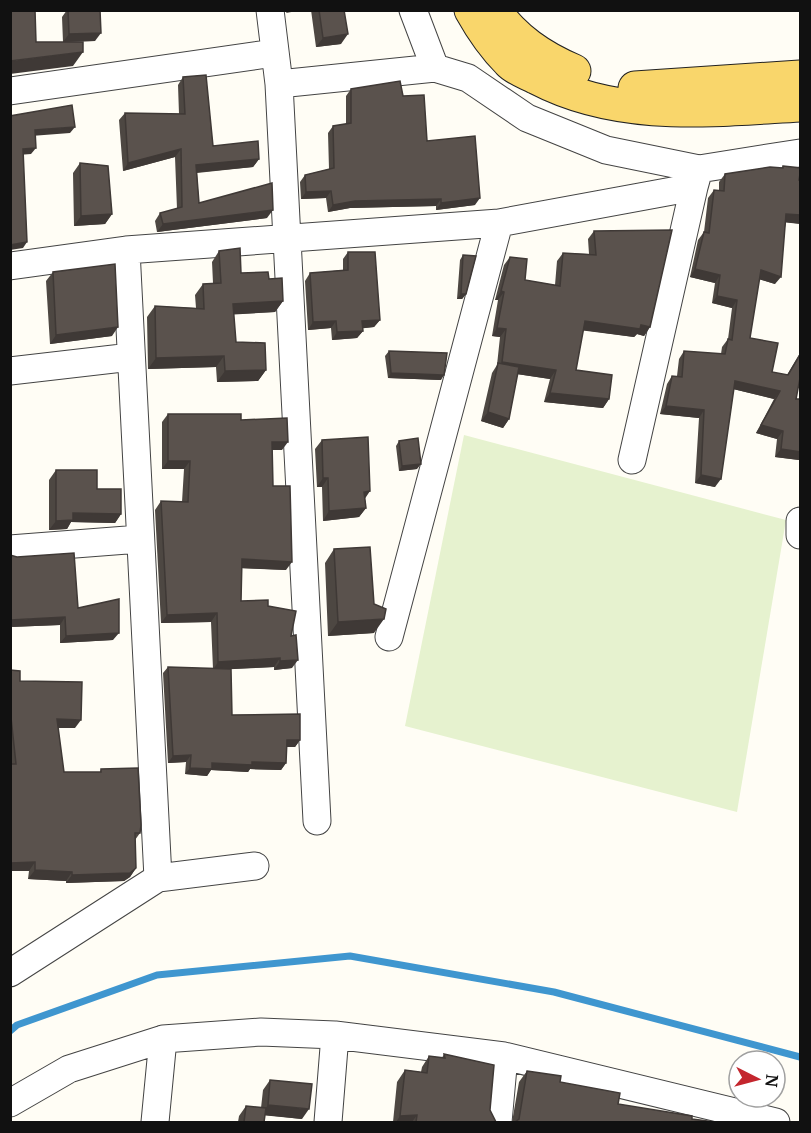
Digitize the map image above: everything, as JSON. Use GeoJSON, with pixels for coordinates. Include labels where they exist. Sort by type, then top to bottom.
{"type":"FeatureCollection","features":[{"type":"Feature","properties":{"kind":"main road"},"geometry":{"type":"LineString","coordinates":[[471,10],[510,64],[548,84],[595,102],[647,109],[699,110],[801,105]]}},
{"type":"Feature","properties":{"kind":"main road"},"geometry":{"type":"LineString","coordinates":[[494,10],[509,31],[546,59],[593,80],[638,89],[801,77]]}},
{"type":"Feature","properties":{"kind":"street"},"geometry":{"type":"LineString","coordinates":[[270,10],[279,84],[316,821]]}},
{"type":"Feature","properties":{"kind":"street"},"geometry":{"type":"LineString","coordinates":[[413,10],[435,68]]}},
{"type":"Feature","properties":{"kind":"street"},"geometry":{"type":"LineString","coordinates":[[10,91],[274,54]]}},
{"type":"Feature","properties":{"kind":"street"},"geometry":{"type":"LineString","coordinates":[[279,84],[435,68],[468,78],[527,118],[606,150],[697,178]]}},
{"type":"Feature","properties":{"kind":"street"},"geometry":{"type":"LineString","coordinates":[[10,266],[126,250],[499,223],[801,153]]}},
{"type":"Feature","properties":{"kind":"street"},"geometry":{"type":"LineString","coordinates":[[632,460],[697,178]]}},
{"type":"Feature","properties":{"kind":"street"},"geometry":{"type":"LineString","coordinates":[[389,637],[499,223]]}},
{"type":"Feature","properties":{"kind":"street"},"geometry":{"type":"LineString","coordinates":[[126,250],[158,878]]}},
{"type":"Feature","properties":{"kind":"street"},"geometry":{"type":"LineString","coordinates":[[10,371],[131,357]]}},
{"type":"Feature","properties":{"kind":"street"},"geometry":{"type":"LineString","coordinates":[[801,521],[801,535]]}},
{"type":"Feature","properties":{"kind":"street"},"geometry":{"type":"LineString","coordinates":[[10,549],[140,539]]}},
{"type":"Feature","properties":{"kind":"street"},"geometry":{"type":"LineString","coordinates":[[10,973],[158,878],[255,866]]}},
{"type":"Feature","properties":{"kind":"street"},"geometry":{"type":"LineString","coordinates":[[10,1103],[69,1069],[163,1040],[261,1032],[335,1035],[504,1056],[776,1122]]}},
{"type":"Feature","properties":{"kind":"street"},"geometry":{"type":"LineString","coordinates":[[328,1122],[335,1035]]}},
{"type":"Feature","properties":{"kind":"street"},"geometry":{"type":"LineString","coordinates":[[155,1122],[163,1040]]}},
{"type":"Feature","properties":{"kind":"street"},"geometry":{"type":"LineString","coordinates":[[498,1122],[504,1056]]}},
{"type":"Feature","properties":{"kind":"green space"},"geometry":{"type":"Polygon","coordinates":[[[464,435],[786,520],[737,812],[405,726],[464,435]]]}},
{"type":"Feature","properties":{"kind":"building"},"geometry":{"type":"Polygon","coordinates":[[[10,10],[35,10],[36,42],[83,42],[83,52],[10,61],[10,10]]]}},
{"type":"Feature","properties":{"kind":"building"},"geometry":{"type":"Polygon","coordinates":[[[68,10],[100,10],[101,33],[69,34],[68,10]]]}},
{"type":"Feature","properties":{"kind":"building"},"geometry":{"type":"Polygon","coordinates":[[[319,10],[344,10],[348,34],[323,38],[319,10]]]}},
{"type":"Feature","properties":{"kind":"building"},"geometry":{"type":"Polygon","coordinates":[[[206,75],[213,146],[258,141],[259,159],[196,165],[199,203],[272,183],[273,210],[163,224],[160,213],[182,207],[181,149],[128,163],[125,113],[185,114],[183,77],[206,75]]]}},
{"type":"Feature","properties":{"kind":"building"},"geometry":{"type":"Polygon","coordinates":[[[400,81],[403,96],[424,95],[427,141],[475,136],[480,198],[441,203],[441,199],[355,201],[333,205],[331,191],[306,192],[305,175],[334,168],[333,126],[351,123],[351,89],[400,81]]]}},
{"type":"Feature","properties":{"kind":"building"},"geometry":{"type":"Polygon","coordinates":[[[72,105],[75,127],[35,130],[36,148],[23,149],[27,242],[10,245],[10,116],[72,105]]]}},
{"type":"Feature","properties":{"kind":"building"},"geometry":{"type":"Polygon","coordinates":[[[80,163],[108,166],[112,214],[81,216],[80,163]]]}},
{"type":"Feature","properties":{"kind":"building"},"geometry":{"type":"Polygon","coordinates":[[[783,166],[801,168],[799,180],[801,180],[801,215],[786,214],[781,277],[761,270],[750,338],[778,343],[772,372],[788,375],[801,353],[801,373],[796,399],[801,399],[801,452],[781,449],[783,431],[761,425],[780,391],[735,381],[721,479],[701,475],[704,410],[666,406],[672,376],[682,377],[684,351],[725,354],[728,339],[732,340],[737,300],[717,296],[720,275],[695,269],[704,232],[709,233],[714,190],[724,191],[725,174],[770,167],[783,168],[783,166]]]}},
{"type":"Feature","properties":{"kind":"building"},"geometry":{"type":"Polygon","coordinates":[[[672,230],[650,327],[641,325],[640,329],[585,321],[576,370],[612,375],[609,399],[550,393],[556,370],[502,362],[506,329],[497,328],[504,292],[501,291],[510,257],[527,259],[525,280],[560,286],[563,253],[596,255],[594,231],[672,230]]]}},
{"type":"Feature","properties":{"kind":"building"},"geometry":{"type":"Polygon","coordinates":[[[240,248],[241,273],[268,272],[269,279],[282,278],[283,301],[233,304],[236,342],[265,343],[266,370],[225,371],[224,356],[156,358],[155,306],[204,309],[203,284],[221,283],[219,251],[240,248]]]}},
{"type":"Feature","properties":{"kind":"building"},"geometry":{"type":"Polygon","coordinates":[[[348,252],[375,252],[380,320],[362,321],[363,331],[337,332],[336,321],[313,322],[310,273],[348,270],[348,252]]]}},
{"type":"Feature","properties":{"kind":"building"},"geometry":{"type":"Polygon","coordinates":[[[463,255],[476,256],[466,294],[461,294],[463,255]]]}},
{"type":"Feature","properties":{"kind":"building"},"geometry":{"type":"Polygon","coordinates":[[[115,264],[118,327],[56,335],[53,272],[115,264]]]}},
{"type":"Feature","properties":{"kind":"building"},"geometry":{"type":"Polygon","coordinates":[[[389,351],[447,353],[444,375],[391,373],[389,351]]]}},
{"type":"Feature","properties":{"kind":"building"},"geometry":{"type":"Polygon","coordinates":[[[498,363],[519,367],[509,419],[488,412],[498,363]]]}},
{"type":"Feature","properties":{"kind":"building"},"geometry":{"type":"Polygon","coordinates":[[[168,414],[241,414],[241,420],[287,418],[288,442],[272,442],[273,486],[290,486],[292,562],[242,559],[241,601],[268,600],[268,606],[296,611],[291,636],[296,635],[298,660],[280,661],[280,658],[218,662],[217,613],[167,615],[161,501],[188,502],[190,461],[168,461],[168,414]]]}},
{"type":"Feature","properties":{"kind":"building"},"geometry":{"type":"Polygon","coordinates":[[[368,437],[370,491],[364,492],[366,508],[329,511],[328,478],[323,478],[322,440],[368,437]]]}},
{"type":"Feature","properties":{"kind":"building"},"geometry":{"type":"Polygon","coordinates":[[[418,438],[421,464],[402,466],[399,441],[418,438]]]}},
{"type":"Feature","properties":{"kind":"building"},"geometry":{"type":"Polygon","coordinates":[[[56,470],[97,470],[97,489],[121,489],[121,514],[73,513],[73,520],[56,521],[56,470]]]}},
{"type":"Feature","properties":{"kind":"building"},"geometry":{"type":"Polygon","coordinates":[[[370,547],[374,604],[386,609],[384,619],[338,622],[334,549],[370,547]]]}},
{"type":"Feature","properties":{"kind":"building"},"geometry":{"type":"Polygon","coordinates":[[[74,553],[78,608],[119,599],[119,633],[66,636],[65,617],[10,620],[10,555],[17,557],[74,553]]]}},
{"type":"Feature","properties":{"kind":"building"},"geometry":{"type":"Polygon","coordinates":[[[168,667],[231,669],[232,715],[300,714],[300,740],[287,740],[286,763],[252,762],[252,765],[212,763],[212,769],[190,768],[191,755],[173,756],[168,667]]]}},
{"type":"Feature","properties":{"kind":"building"},"geometry":{"type":"Polygon","coordinates":[[[10,670],[20,671],[20,681],[82,682],[81,720],[57,719],[64,772],[101,772],[101,769],[138,768],[141,825],[140,833],[135,833],[136,868],[130,873],[72,875],[72,872],[35,870],[35,862],[10,863],[10,764],[16,764],[10,708],[10,670]]]}},
{"type":"Feature","properties":{"kind":"building"},"geometry":{"type":"Polygon","coordinates":[[[444,1054],[494,1065],[490,1110],[496,1122],[416,1122],[417,1115],[400,1116],[405,1070],[427,1073],[429,1056],[445,1058],[444,1054]]]}},
{"type":"Feature","properties":{"kind":"building"},"geometry":{"type":"Polygon","coordinates":[[[527,1071],[561,1076],[560,1082],[620,1093],[618,1104],[715,1122],[515,1122],[519,1119],[527,1071]]]}},
{"type":"Feature","properties":{"kind":"building"},"geometry":{"type":"Polygon","coordinates":[[[270,1080],[312,1084],[309,1109],[268,1105],[270,1080]]]}},
{"type":"Feature","properties":{"kind":"building"},"geometry":{"type":"Polygon","coordinates":[[[246,1106],[266,1108],[264,1122],[244,1122],[246,1106]]]}},
{"type":"Feature","properties":{"kind":"waterway"},"geometry":{"type":"LineString","coordinates":[[10,1031],[17,1025],[157,975],[350,956],[554,992],[800,1057]]}}]}
